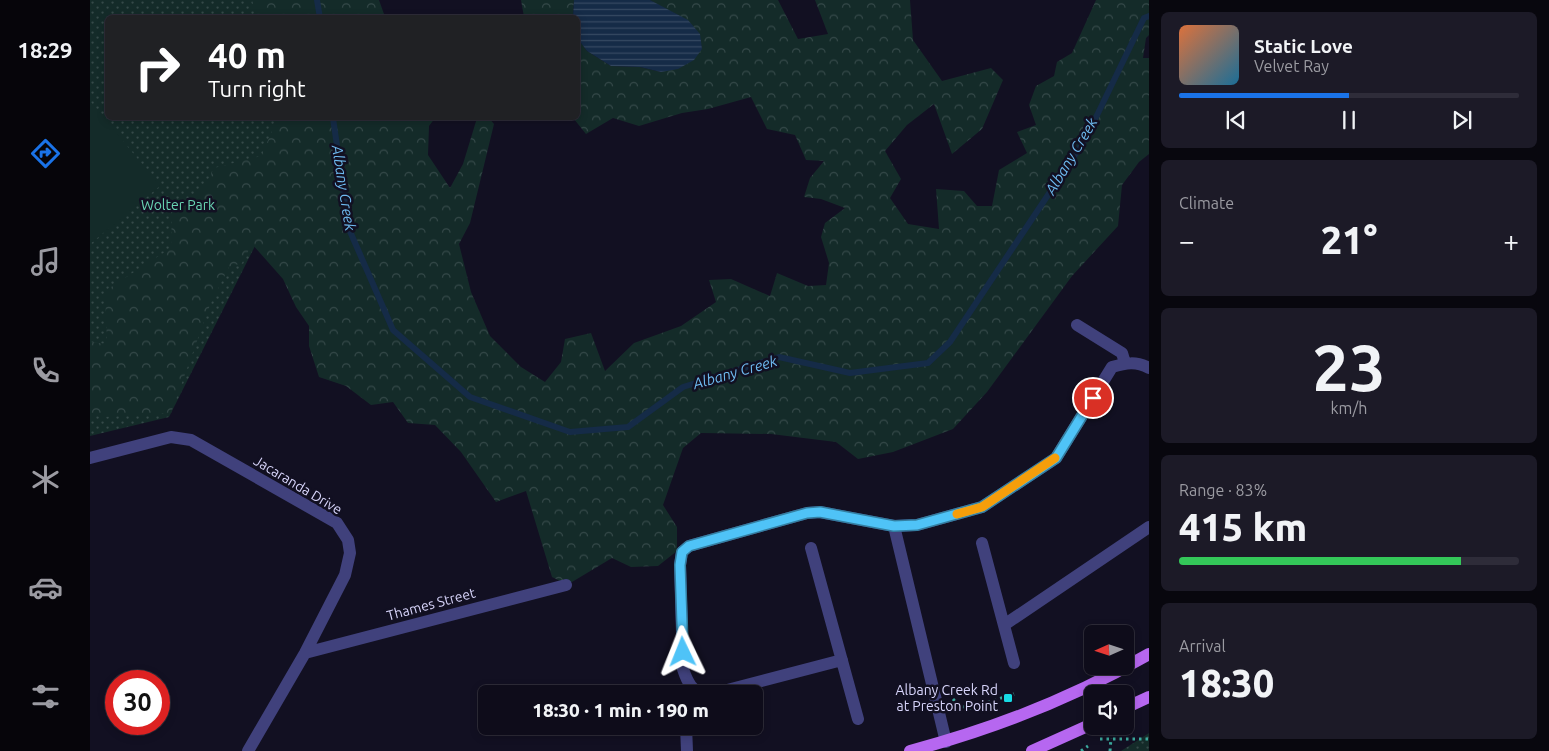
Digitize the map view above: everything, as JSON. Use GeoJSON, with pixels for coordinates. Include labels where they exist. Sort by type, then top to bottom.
{"type":"FeatureCollection","features":[{"type":"Feature","properties":{"kind":"main road"},"geometry":{"type":"LineString","coordinates":[[910,751],[946,742],[1019,716],[1127,667],[1149,654]]}},
{"type":"Feature","properties":{"kind":"main road"},"geometry":{"type":"LineString","coordinates":[[1134,704],[1149,697]]}},
{"type":"Feature","properties":{"kind":"main road"},"geometry":{"type":"LineString","coordinates":[[1032,751],[1084,728]]}},
{"type":"Feature","properties":{"kind":"street"},"geometry":{"type":"LineString","coordinates":[[1077,325],[1122,353],[1125,363]]}},
{"type":"Feature","properties":{"kind":"street"},"geometry":{"type":"LineString","coordinates":[[690,685],[683,669],[680,565],[682,552],[689,546],[807,513],[820,512],[894,526],[917,525],[982,507],[1056,458],[1112,366],[1125,363],[1140,364],[1149,368]]}},
{"type":"Feature","properties":{"kind":"street","name":"Jacaranda Drive"},"geometry":{"type":"LineString","coordinates":[[90,458],[172,437],[191,440],[337,524],[348,540],[350,553],[345,575],[305,653],[248,751]]}},
{"type":"Feature","properties":{"kind":"street"},"geometry":{"type":"LineString","coordinates":[[894,526],[946,742]]}},
{"type":"Feature","properties":{"kind":"street"},"geometry":{"type":"LineString","coordinates":[[1004,625],[1149,527]]}},
{"type":"Feature","properties":{"kind":"street"},"geometry":{"type":"LineString","coordinates":[[982,543],[1014,663]]}},
{"type":"Feature","properties":{"kind":"street"},"geometry":{"type":"LineString","coordinates":[[811,548],[858,720]]}},
{"type":"Feature","properties":{"kind":"street","name":"Thames Street"},"geometry":{"type":"LineString","coordinates":[[305,653],[566,585]]}},
{"type":"Feature","properties":{"kind":"street"},"geometry":{"type":"LineString","coordinates":[[746,685],[842,660]]}},
{"type":"Feature","properties":{"kind":"street"},"geometry":{"type":"LineString","coordinates":[[686,735],[687,751]]}},
{"type":"Feature","properties":{"kind":"path"},"geometry":{"type":"LineString","coordinates":[[1110,751],[1111,738]]}},
{"type":"Feature","properties":{"kind":"path"},"geometry":{"type":"LineString","coordinates":[[1101,739],[1149,739]]}},
{"type":"Feature","properties":{"kind":"green space","name":"Wolter Park"},"geometry":{"type":"Polygon","coordinates":[[[90,0],[312,0],[308,15],[105,15],[105,120],[286,120],[260,236],[169,417],[90,436],[90,0]]]}},
{"type":"Feature","properties":{"kind":"green space"},"geometry":{"type":"Polygon","coordinates":[[[252,0],[379,0],[384,15],[256,15],[252,0]]]}},
{"type":"Feature","properties":{"kind":"green space"},"geometry":{"type":"Polygon","coordinates":[[[521,0],[574,0],[573,15],[524,15],[521,0]]]}},
{"type":"Feature","properties":{"kind":"green space"},"geometry":{"type":"Polygon","coordinates":[[[650,0],[778,0],[798,39],[828,34],[815,0],[910,0],[913,40],[942,81],[991,68],[1003,80],[982,129],[952,154],[934,104],[907,125],[885,151],[901,179],[890,198],[908,224],[939,229],[936,189],[964,191],[977,206],[992,206],[999,170],[1027,153],[1017,132],[1036,125],[1029,105],[1036,86],[1054,76],[1057,62],[1072,53],[1096,0],[1149,0],[1149,35],[1146,38],[1143,58],[1149,58],[1149,154],[1139,162],[1122,185],[1118,226],[1072,276],[987,392],[953,429],[893,452],[858,459],[836,442],[771,434],[701,433],[683,448],[663,505],[677,527],[677,551],[658,566],[631,567],[612,558],[572,582],[560,581],[552,577],[526,491],[496,502],[461,452],[435,425],[408,423],[393,402],[371,405],[346,386],[319,377],[309,346],[309,326],[296,307],[283,279],[252,244],[242,263],[229,267],[210,305],[171,413],[103,417],[90,415],[90,342],[107,344],[105,291],[171,248],[172,211],[204,188],[214,168],[261,156],[277,120],[434,120],[429,126],[428,155],[450,188],[463,164],[476,120],[491,120],[494,124],[470,223],[459,244],[471,292],[490,336],[521,367],[545,382],[561,362],[565,339],[591,333],[605,371],[634,343],[681,326],[716,302],[709,280],[731,279],[770,296],[777,273],[808,286],[826,285],[829,263],[821,237],[825,223],[845,208],[821,199],[804,197],[810,178],[824,161],[806,160],[795,135],[767,129],[751,97],[708,109],[682,113],[639,126],[613,118],[586,134],[575,120],[580,120],[580,42],[587,51],[611,66],[640,67],[661,72],[702,49],[696,30],[684,18],[650,0]]]}},
{"type":"Feature","properties":{"kind":"green space"},"geometry":{"type":"Polygon","coordinates":[[[90,101],[160,186],[90,244],[90,101]]]}},
{"type":"Feature","properties":{"kind":"green space"},"geometry":{"type":"Polygon","coordinates":[[[1149,733],[1149,751],[1121,751],[1149,733]]]}},
{"type":"Feature","properties":{"kind":"water"},"geometry":{"type":"Polygon","coordinates":[[[574,0],[650,0],[688,20],[700,34],[702,49],[694,60],[678,69],[661,72],[640,67],[611,66],[587,51],[580,42],[580,15],[573,15],[574,0]]]}},
{"type":"Feature","properties":{"kind":"waterway","name":"Albany Creek"},"geometry":{"type":"LineString","coordinates":[[317,0],[320,15]]}},
{"type":"Feature","properties":{"kind":"waterway","name":"Albany Creek"},"geometry":{"type":"LineString","coordinates":[[333,120],[349,229],[393,330],[470,397],[570,432],[628,427],[683,387],[779,357],[850,373],[928,363],[950,342],[1086,138],[1144,18],[1149,16]]}},
{"type":"Feature","properties":{"kind":"slow traffic"},"geometry":{"type":"LineString","coordinates":[[957,514],[982,507],[1055,458]]}},
{"type":"Feature","properties":{"kind":"place","name":"Albany Creek Rd at Preston Point"},"geometry":{"type":"Point","coordinates":[1008,698]}},
{"type":"Feature","properties":{"kind":"route"},"geometry":{"type":"LineString","coordinates":[[683,652],[680,565],[682,552],[689,546],[807,513],[820,512],[894,526],[917,525],[982,507],[1056,458],[1093,398]]}}]}
